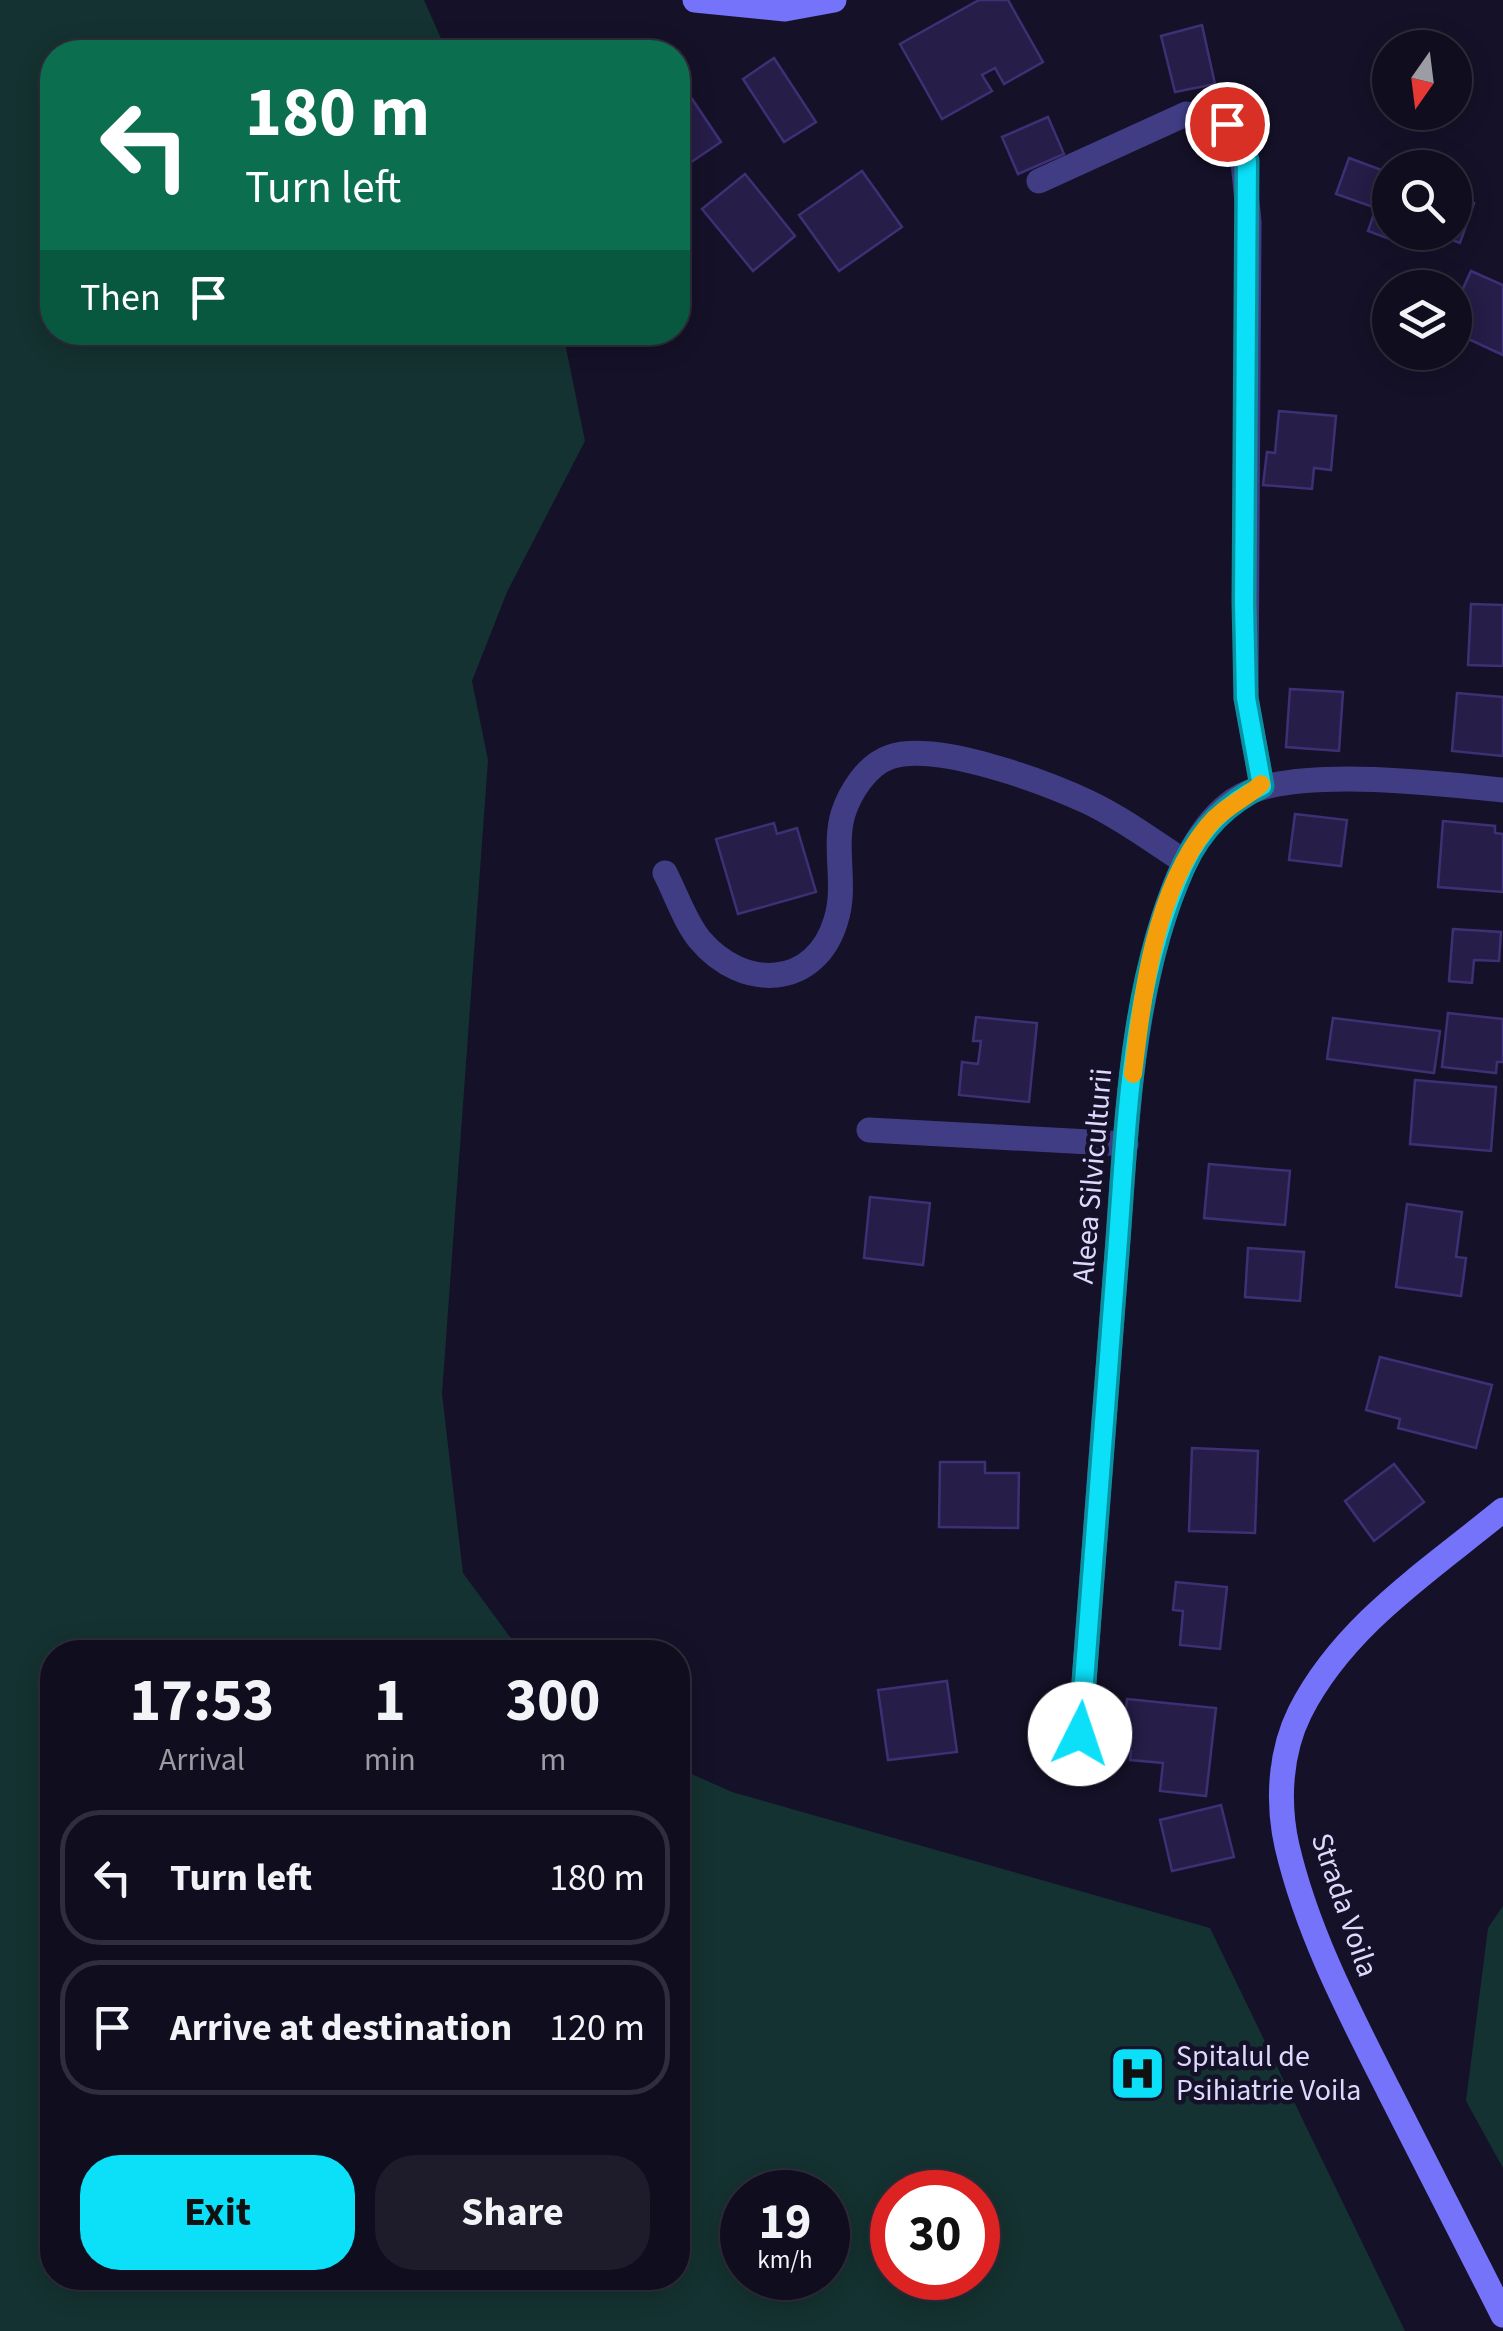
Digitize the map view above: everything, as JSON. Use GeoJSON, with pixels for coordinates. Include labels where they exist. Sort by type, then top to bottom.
{"type":"FeatureCollection","features":[{"type":"Feature","properties":{"kind":"main road"},"geometry":{"type":"LineString","coordinates":[[695,0],[785,9],[834,0]]}},
{"type":"Feature","properties":{"kind":"main road","name":"Strada Voila"},"geometry":{"type":"LineString","coordinates":[[1503,1510],[1366,1623],[1332,1659],[1300,1712],[1287,1744],[1282,1783],[1287,1845],[1330,1969],[1503,2315]]}},
{"type":"Feature","properties":{"kind":"street"},"geometry":{"type":"LineString","coordinates":[[1040,181],[1186,114],[1227,124],[1242,142],[1250,222],[1246,698],[1262,786]]}},
{"type":"Feature","properties":{"kind":"street"},"geometry":{"type":"LineString","coordinates":[[665,873],[699,939],[724,962],[773,978],[800,970],[822,949],[836,922],[843,816],[860,780],[890,757],[934,755],[1017,775],[1090,802],[1185,862]]}},
{"type":"Feature","properties":{"kind":"street","name":"Aleea Silviculturii"},"geometry":{"type":"LineString","coordinates":[[1080,1734],[1138,1032],[1151,966],[1185,862],[1207,827],[1233,800],[1262,786],[1309,779],[1503,790]]}},
{"type":"Feature","properties":{"kind":"street"},"geometry":{"type":"LineString","coordinates":[[869,1130],[1126,1144]]}},
{"type":"Feature","properties":{"kind":"green space"},"geometry":{"type":"Polygon","coordinates":[[[0,0],[424,0],[442,40],[40,40],[40,345],[565,345],[585,441],[507,592],[472,681],[488,760],[442,1394],[463,1573],[512,1640],[40,1640],[40,2290],[690,2290],[690,1773],[732,1792],[1210,1928],[1405,2331],[0,2331],[0,0]]]}},
{"type":"Feature","properties":{"kind":"green space"},"geometry":{"type":"Polygon","coordinates":[[[1503,1906],[1503,2168],[1466,2101],[1488,1928],[1503,1906]]]}},
{"type":"Feature","properties":{"kind":"building"},"geometry":{"type":"Polygon","coordinates":[[[979,0],[1008,0],[1043,62],[1004,84],[995,68],[982,75],[992,91],[942,119],[900,44],[979,0]]]}},
{"type":"Feature","properties":{"kind":"building"},"geometry":{"type":"Polygon","coordinates":[[[1202,25],[1215,84],[1175,92],[1161,36],[1202,25]]]}},
{"type":"Feature","properties":{"kind":"building"},"geometry":{"type":"Polygon","coordinates":[[[774,58],[816,122],[784,142],[743,79],[774,58]]]}},
{"type":"Feature","properties":{"kind":"building"},"geometry":{"type":"Polygon","coordinates":[[[690,96],[721,142],[690,163],[690,96]]]}},
{"type":"Feature","properties":{"kind":"building"},"geometry":{"type":"Polygon","coordinates":[[[1048,117],[1064,154],[1018,174],[1002,137],[1048,117]]]}},
{"type":"Feature","properties":{"kind":"building"},"geometry":{"type":"Polygon","coordinates":[[[1349,158],[1372,166],[1372,207],[1336,194],[1349,158]]]}},
{"type":"Feature","properties":{"kind":"building"},"geometry":{"type":"Polygon","coordinates":[[[862,171],[902,227],[839,271],[799,215],[862,171]]]}},
{"type":"Feature","properties":{"kind":"building"},"geometry":{"type":"Polygon","coordinates":[[[745,174],[795,236],[753,271],[702,209],[745,174]]]}},
{"type":"Feature","properties":{"kind":"building"},"geometry":{"type":"Polygon","coordinates":[[[1472,271],[1503,285],[1503,355],[1472,341],[1472,271]]]}},
{"type":"Feature","properties":{"kind":"building"},"geometry":{"type":"Polygon","coordinates":[[[1279,411],[1336,416],[1331,470],[1314,468],[1312,489],[1263,485],[1267,452],[1275,453],[1279,411]]]}},
{"type":"Feature","properties":{"kind":"building"},"geometry":{"type":"Polygon","coordinates":[[[1471,604],[1503,605],[1503,666],[1468,665],[1471,604]]]}},
{"type":"Feature","properties":{"kind":"building"},"geometry":{"type":"Polygon","coordinates":[[[1290,689],[1343,692],[1339,751],[1286,747],[1290,689]]]}},
{"type":"Feature","properties":{"kind":"building"},"geometry":{"type":"Polygon","coordinates":[[[1457,693],[1503,697],[1503,756],[1452,751],[1457,693]]]}},
{"type":"Feature","properties":{"kind":"building"},"geometry":{"type":"Polygon","coordinates":[[[1295,814],[1347,820],[1341,866],[1289,860],[1295,814]]]}},
{"type":"Feature","properties":{"kind":"building"},"geometry":{"type":"Polygon","coordinates":[[[1443,821],[1495,826],[1495,833],[1503,834],[1503,892],[1438,887],[1443,821]]]}},
{"type":"Feature","properties":{"kind":"building"},"geometry":{"type":"Polygon","coordinates":[[[774,823],[777,834],[797,828],[816,892],[738,914],[716,839],[774,823]]]}},
{"type":"Feature","properties":{"kind":"building"},"geometry":{"type":"Polygon","coordinates":[[[1453,929],[1501,932],[1499,961],[1474,960],[1472,983],[1449,981],[1453,929]]]}},
{"type":"Feature","properties":{"kind":"building"},"geometry":{"type":"Polygon","coordinates":[[[1448,1013],[1503,1019],[1503,1062],[1497,1062],[1496,1073],[1442,1067],[1448,1013]]]}},
{"type":"Feature","properties":{"kind":"building"},"geometry":{"type":"Polygon","coordinates":[[[976,1017],[1037,1023],[1029,1102],[959,1095],[962,1062],[978,1064],[981,1041],[973,1041],[976,1017]]]}},
{"type":"Feature","properties":{"kind":"building"},"geometry":{"type":"Polygon","coordinates":[[[1333,1018],[1440,1031],[1434,1073],[1327,1059],[1333,1018]]]}},
{"type":"Feature","properties":{"kind":"building"},"geometry":{"type":"Polygon","coordinates":[[[1415,1080],[1496,1087],[1491,1151],[1410,1144],[1415,1080]]]}},
{"type":"Feature","properties":{"kind":"building"},"geometry":{"type":"Polygon","coordinates":[[[1209,1164],[1290,1171],[1285,1225],[1204,1218],[1209,1164]]]}},
{"type":"Feature","properties":{"kind":"building"},"geometry":{"type":"Polygon","coordinates":[[[870,1197],[930,1203],[923,1265],[864,1258],[870,1197]]]}},
{"type":"Feature","properties":{"kind":"building"},"geometry":{"type":"Polygon","coordinates":[[[1407,1204],[1462,1212],[1456,1257],[1466,1258],[1461,1296],[1396,1287],[1407,1204]]]}},
{"type":"Feature","properties":{"kind":"building"},"geometry":{"type":"Polygon","coordinates":[[[1248,1248],[1304,1252],[1300,1301],[1245,1297],[1248,1248]]]}},
{"type":"Feature","properties":{"kind":"building"},"geometry":{"type":"Polygon","coordinates":[[[1380,1357],[1492,1385],[1476,1448],[1398,1428],[1400,1419],[1366,1410],[1380,1357]]]}},
{"type":"Feature","properties":{"kind":"building"},"geometry":{"type":"Polygon","coordinates":[[[1192,1448],[1258,1451],[1255,1533],[1189,1531],[1192,1448]]]}},
{"type":"Feature","properties":{"kind":"building"},"geometry":{"type":"Polygon","coordinates":[[[940,1462],[985,1462],[985,1473],[1019,1473],[1018,1528],[939,1527],[940,1462]]]}},
{"type":"Feature","properties":{"kind":"building"},"geometry":{"type":"Polygon","coordinates":[[[1394,1464],[1424,1502],[1374,1541],[1345,1501],[1394,1464]]]}},
{"type":"Feature","properties":{"kind":"building"},"geometry":{"type":"Polygon","coordinates":[[[1176,1582],[1227,1587],[1220,1649],[1180,1645],[1183,1611],[1173,1610],[1176,1582]]]}},
{"type":"Feature","properties":{"kind":"building"},"geometry":{"type":"Polygon","coordinates":[[[947,1681],[957,1752],[888,1760],[878,1690],[947,1681]]]}},
{"type":"Feature","properties":{"kind":"building"},"geometry":{"type":"Polygon","coordinates":[[[1127,1699],[1216,1708],[1206,1796],[1160,1791],[1163,1763],[1130,1760],[1131,1751],[1121,1750],[1127,1699]]]}},
{"type":"Feature","properties":{"kind":"building"},"geometry":{"type":"Polygon","coordinates":[[[1221,1805],[1234,1857],[1172,1871],[1160,1820],[1221,1805]]]}},
{"type":"Feature","properties":{"kind":"slow traffic"},"geometry":{"type":"LineString","coordinates":[[1133,1074],[1151,966],[1167,907],[1185,862],[1207,827],[1233,800],[1261,784]]}},
{"type":"Feature","properties":{"kind":"place","name":"Spitalul de Psihiatrie Voila"},"geometry":{"type":"Point","coordinates":[1137,2073]}},
{"type":"Feature","properties":{"kind":"route"},"geometry":{"type":"LineString","coordinates":[[1080,1734],[1119,1224],[1138,1032],[1167,907],[1185,862],[1207,827],[1233,800],[1262,786],[1246,698],[1250,222],[1247,161],[1242,142],[1227,124]]}}]}
